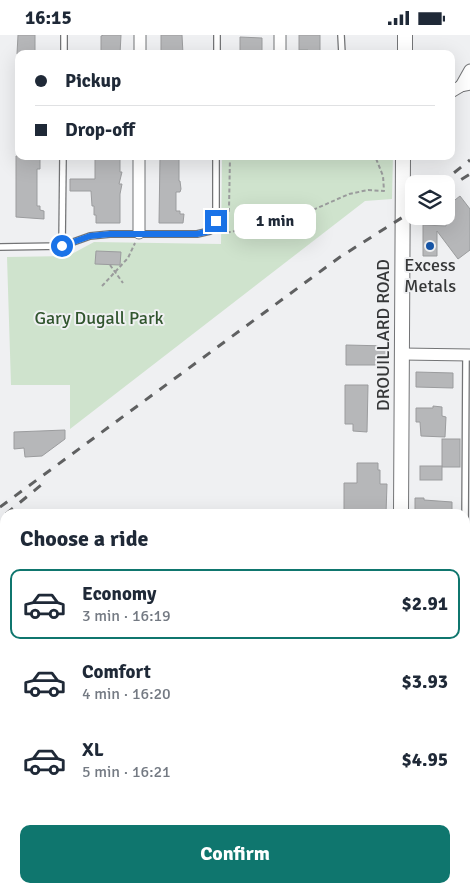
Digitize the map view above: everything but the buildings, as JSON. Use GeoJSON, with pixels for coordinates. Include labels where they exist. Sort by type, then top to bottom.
{"type":"FeatureCollection","features":[{"type":"Feature","properties":{"kind":"street"},"geometry":{"type":"LineString","coordinates":[[140,35],[140,50]]}},
{"type":"Feature","properties":{"kind":"street"},"geometry":{"type":"LineString","coordinates":[[280,35],[280,50]]}},
{"type":"Feature","properties":{"kind":"street"},"geometry":{"type":"LineString","coordinates":[[404,50],[405,35]]}},
{"type":"Feature","properties":{"kind":"street"},"geometry":{"type":"LineString","coordinates":[[461,87],[470,70]]}},
{"type":"Feature","properties":{"kind":"street"},"geometry":{"type":"LineString","coordinates":[[139,160],[139,233]]}},
{"type":"Feature","properties":{"kind":"street","name":"DROUILLARD ROAD"},"geometry":{"type":"LineString","coordinates":[[401,509],[403,160]]}},
{"type":"Feature","properties":{"kind":"street"},"geometry":{"type":"LineString","coordinates":[[402,354],[468,355]]}},
{"type":"Feature","properties":{"kind":"lane"},"geometry":{"type":"LineString","coordinates":[[64,35],[64,50]]}},
{"type":"Feature","properties":{"kind":"lane"},"geometry":{"type":"LineString","coordinates":[[217,35],[217,50]]}},
{"type":"Feature","properties":{"kind":"lane"},"geometry":{"type":"LineString","coordinates":[[341,35],[342,50]]}},
{"type":"Feature","properties":{"kind":"lane"},"geometry":{"type":"LineString","coordinates":[[62,246],[63,160]]}},
{"type":"Feature","properties":{"kind":"lane"},"geometry":{"type":"LineString","coordinates":[[0,247],[62,246],[90,236],[110,234],[197,234],[210,231],[216,221],[216,160]]}},
{"type":"Feature","properties":{"kind":"lane"},"geometry":{"type":"LineString","coordinates":[[465,509],[468,355]]}},
{"type":"Feature","properties":{"kind":"path"},"geometry":{"type":"LineString","coordinates":[[230,160],[229,209],[225,232],[232,232],[269,216],[290,212],[306,213],[349,194],[368,190],[384,191],[383,176],[377,160]]}},
{"type":"Feature","properties":{"kind":"path"},"geometry":{"type":"LineString","coordinates":[[102,286],[128,258],[139,233]]}},
{"type":"Feature","properties":{"kind":"path"},"geometry":{"type":"LineString","coordinates":[[110,265],[123,283]]}},
{"type":"Feature","properties":{"kind":"green space","name":"Gary Dugall Park"},"geometry":{"type":"Polygon","coordinates":[[[222,160],[393,160],[392,199],[365,201],[70,429],[70,385],[11,385],[7,257],[68,256],[94,242],[221,244],[222,160]]]}},
{"type":"Feature","properties":{"kind":"railway"},"geometry":{"type":"LineString","coordinates":[[451,175],[470,160]]}},
{"type":"Feature","properties":{"kind":"railway"},"geometry":{"type":"LineString","coordinates":[[455,183],[470,174]]}},
{"type":"Feature","properties":{"kind":"railway"},"geometry":{"type":"LineString","coordinates":[[0,507],[340,257],[405,216]]}},
{"type":"Feature","properties":{"kind":"railway"},"geometry":{"type":"LineString","coordinates":[[12,509],[41,485]]}},
{"type":"Feature","properties":{"kind":"place","name":"Excess Metals"},"geometry":{"type":"Point","coordinates":[430,246]}},
{"type":"Feature","properties":{"kind":"route"},"geometry":{"type":"LineString","coordinates":[[62,246],[90,236],[110,234],[197,234],[210,231],[216,221]]}}]}
